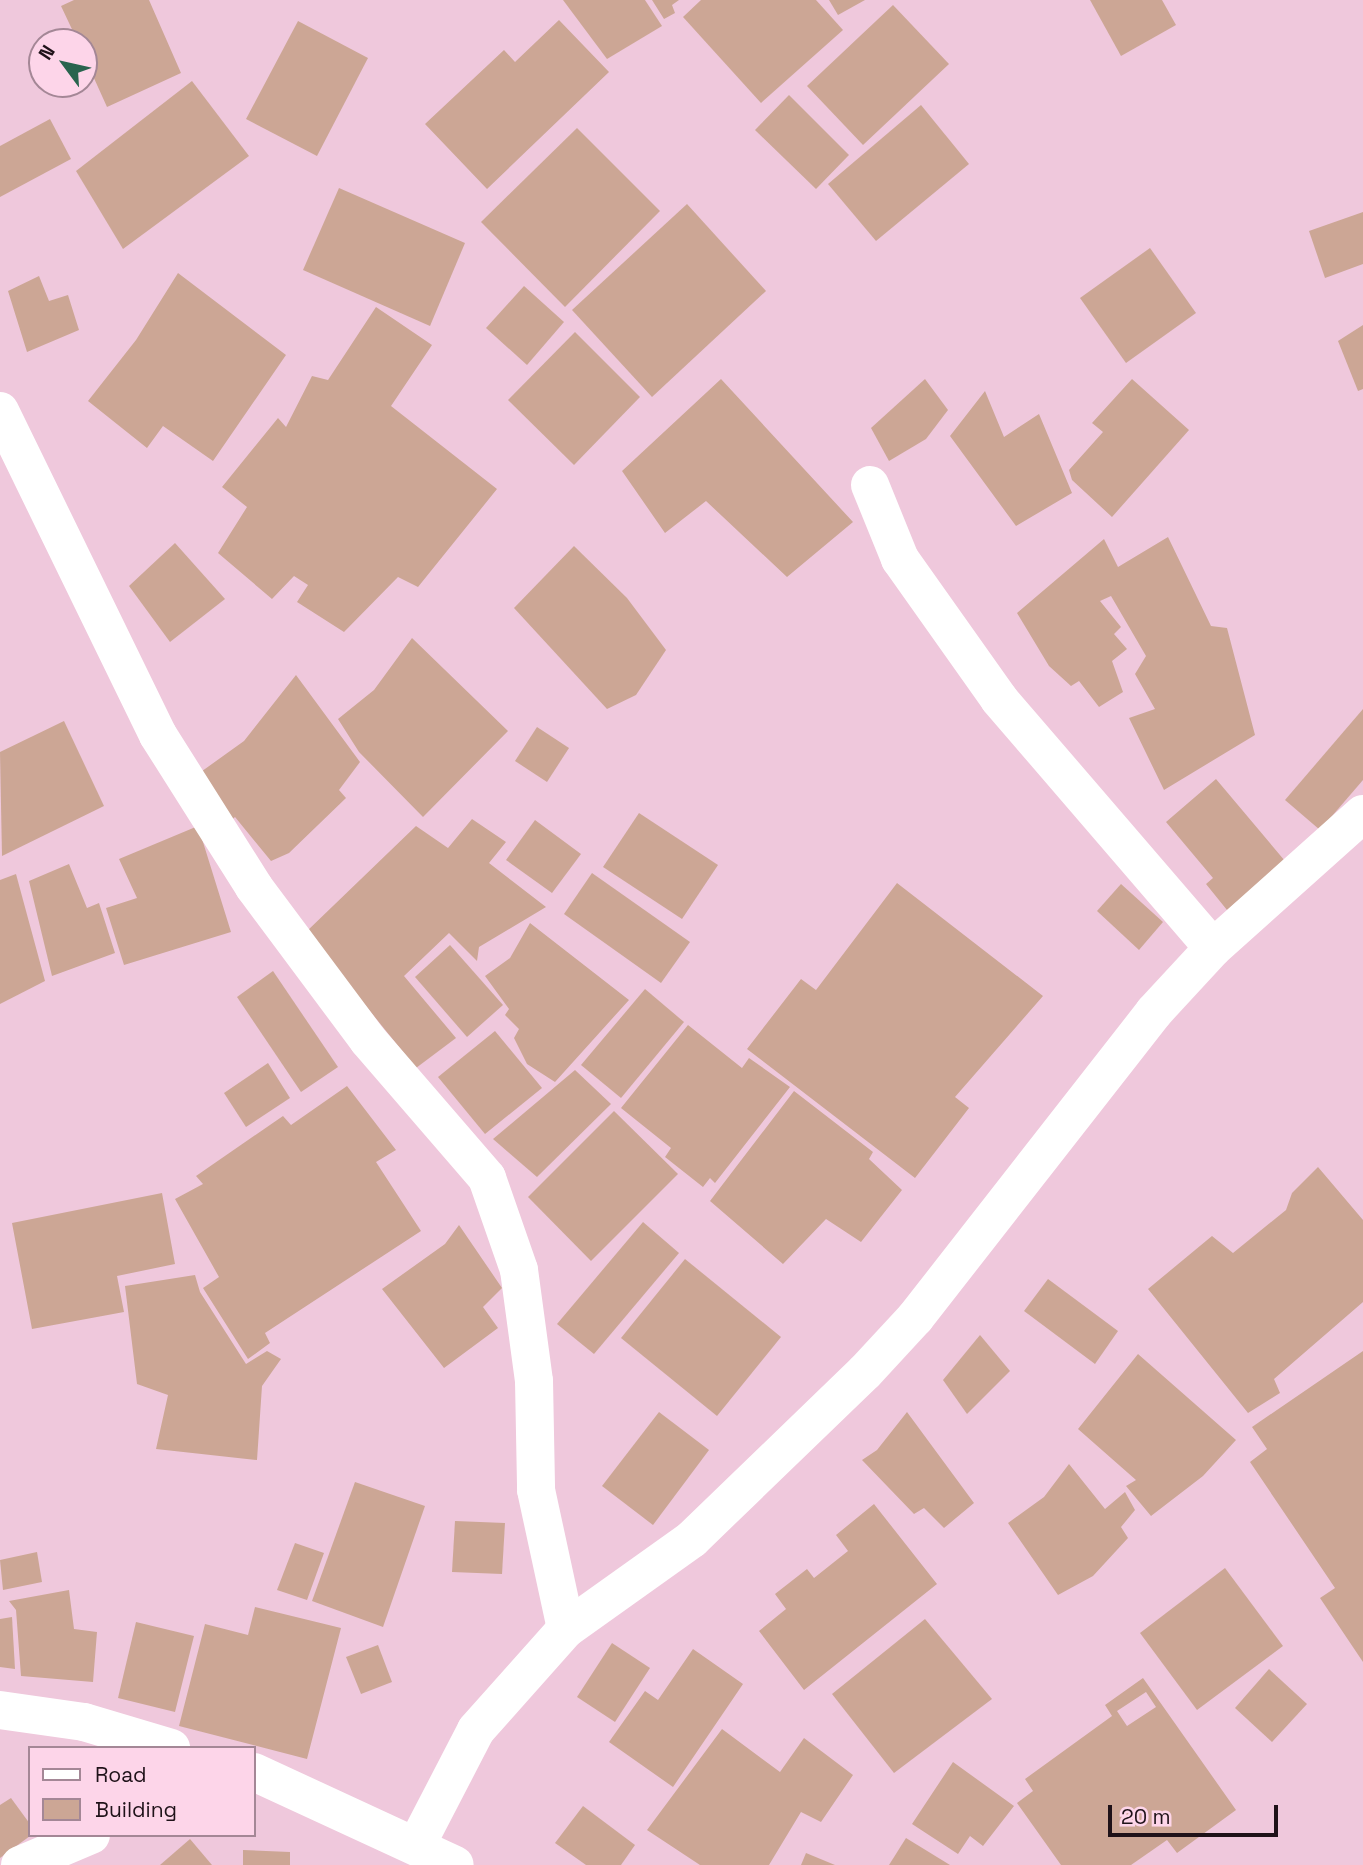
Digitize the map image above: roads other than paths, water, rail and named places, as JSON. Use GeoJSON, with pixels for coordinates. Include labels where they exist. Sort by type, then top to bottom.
{"type":"FeatureCollection","features":[{"type":"Feature","properties":{"kind":"street"},"geometry":{"type":"LineString","coordinates":[[0,411],[158,735],[254,887],[368,1040],[487,1178],[519,1270],[534,1381],[536,1490],[566,1629]]}},
{"type":"Feature","properties":{"kind":"street"},"geometry":{"type":"LineString","coordinates":[[870,485],[900,559],[999,699],[1213,948]]}},
{"type":"Feature","properties":{"kind":"street"},"geometry":{"type":"LineString","coordinates":[[416,1844],[476,1730],[566,1629],[692,1539],[865,1373],[915,1318],[1103,1072],[1213,948],[1363,814]]}},
{"type":"Feature","properties":{"kind":"street"},"geometry":{"type":"LineString","coordinates":[[0,1710],[84,1722],[164,1746]]}},
{"type":"Feature","properties":{"kind":"street"},"geometry":{"type":"LineString","coordinates":[[256,1774],[416,1844],[455,1865]]}},
{"type":"Feature","properties":{"kind":"street"},"geometry":{"type":"LineString","coordinates":[[20,1865],[86,1837]]}}]}
